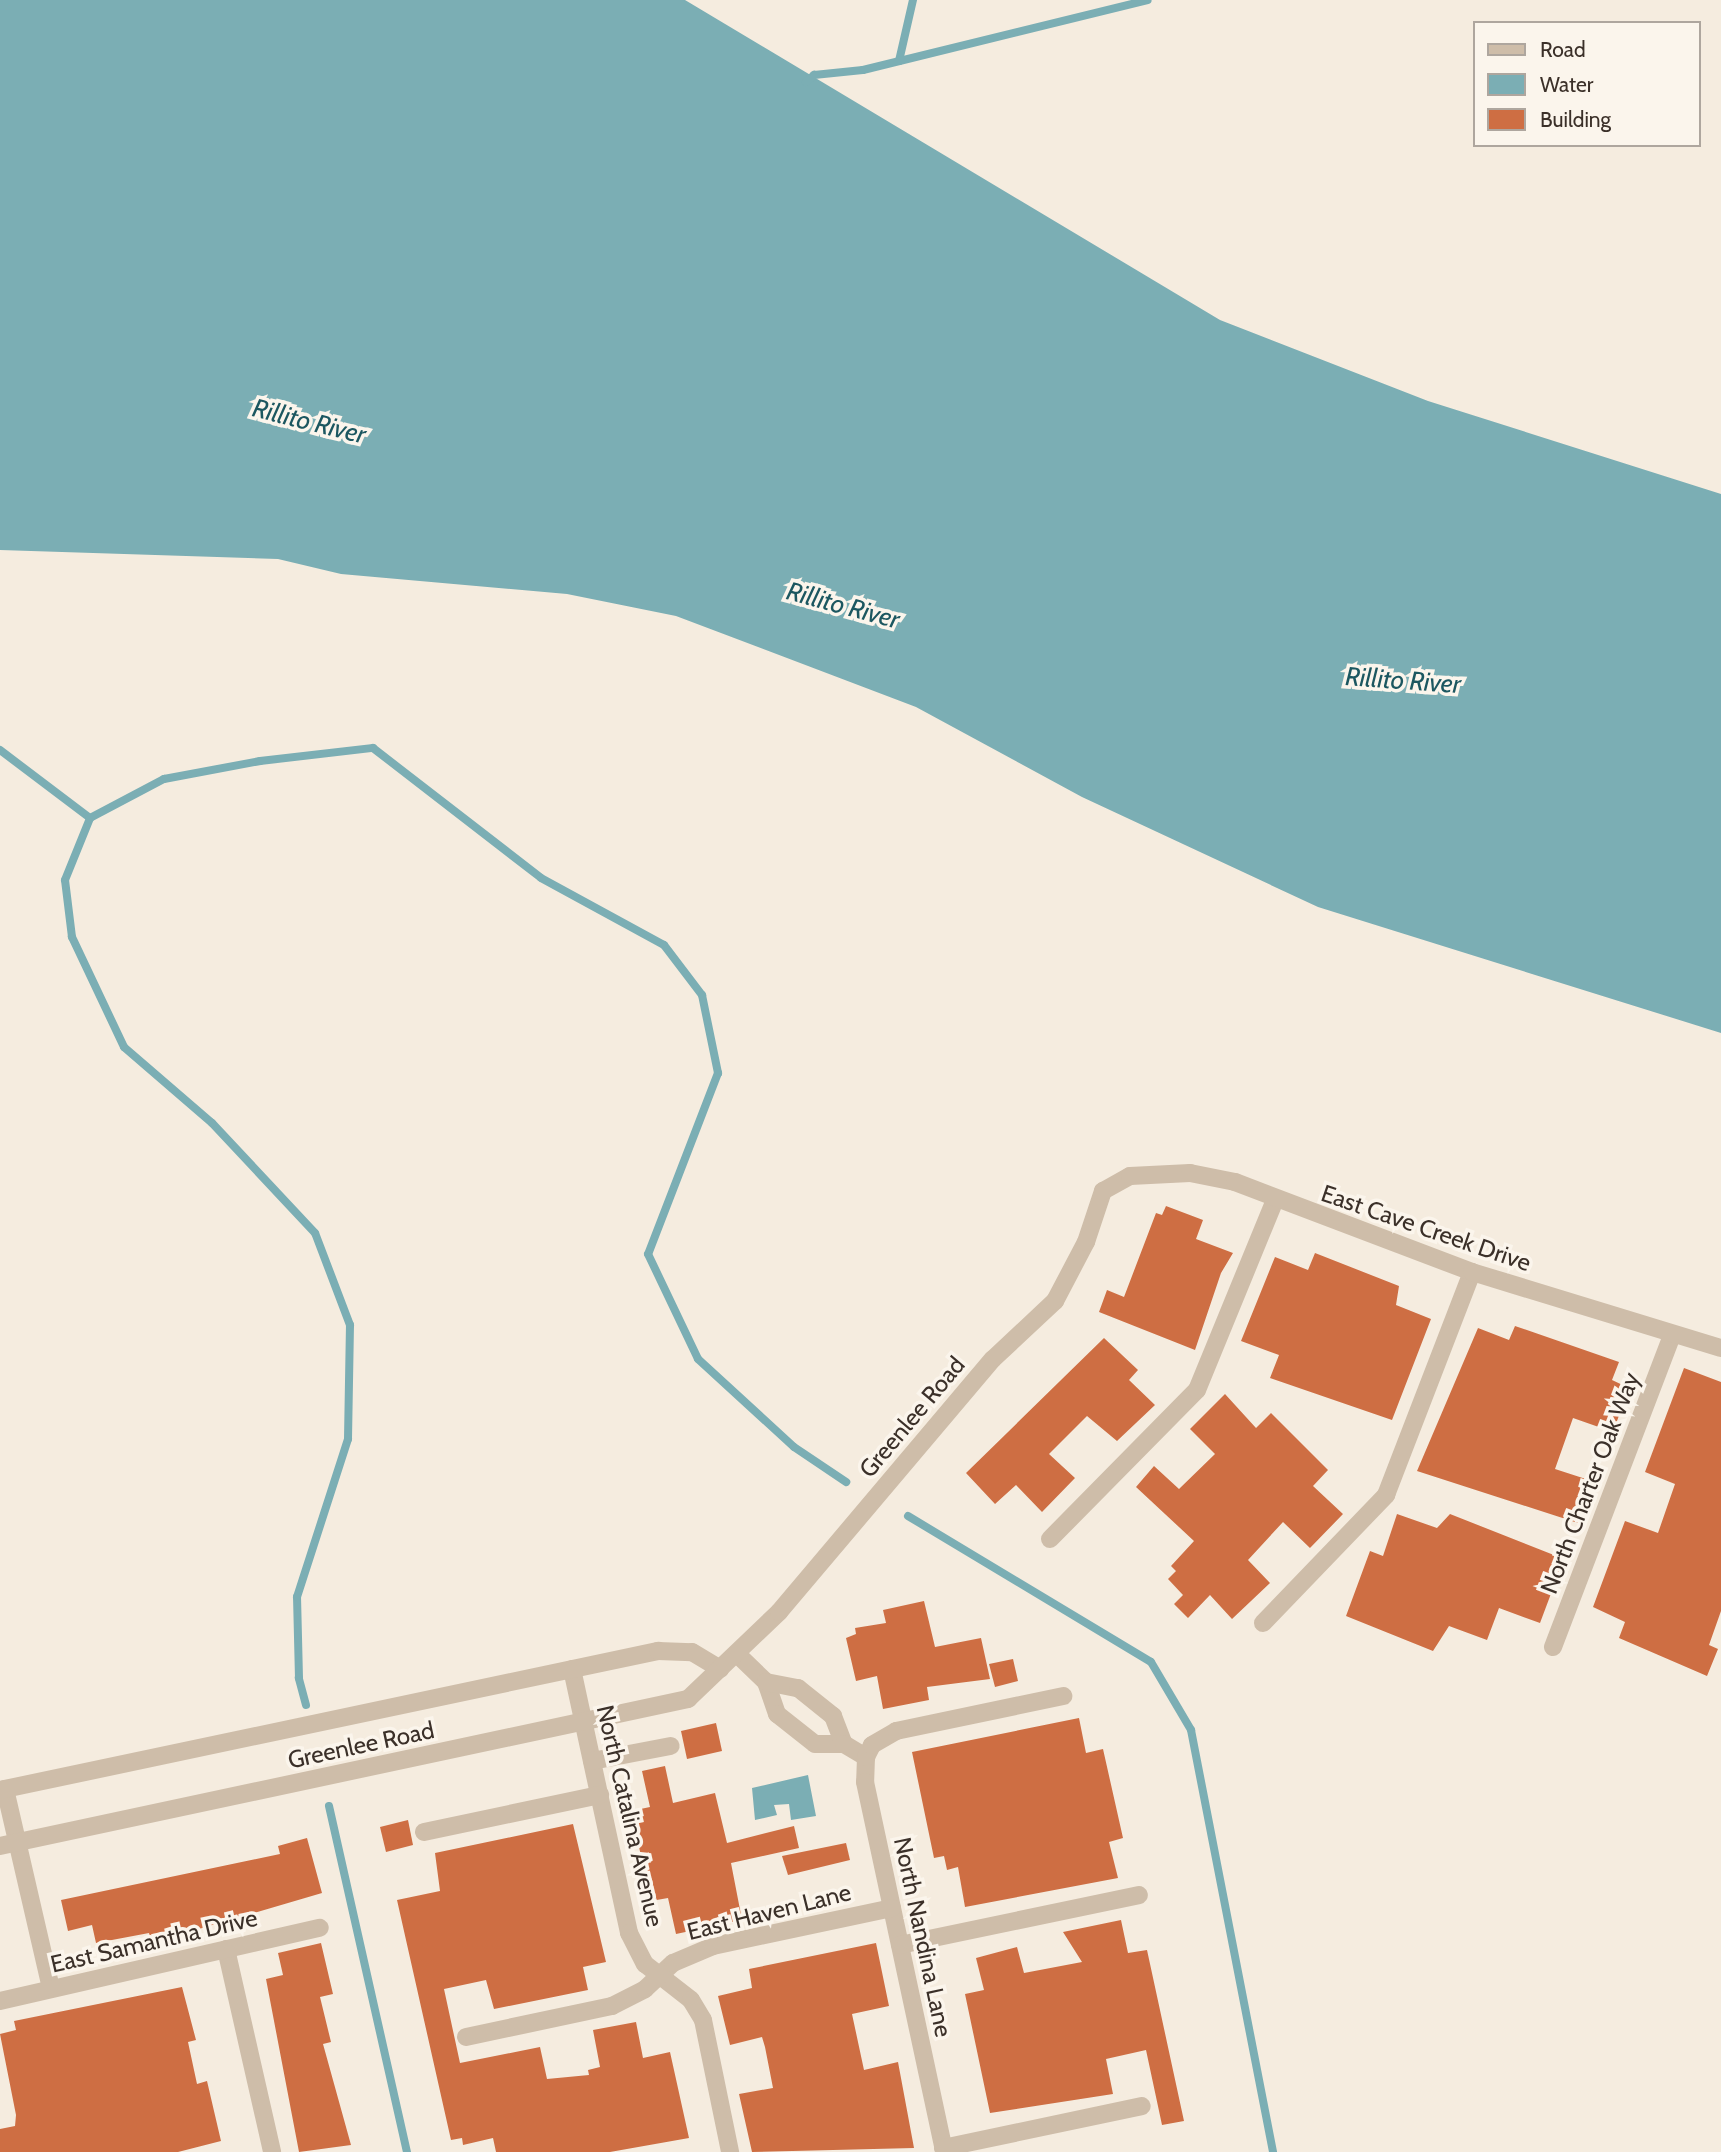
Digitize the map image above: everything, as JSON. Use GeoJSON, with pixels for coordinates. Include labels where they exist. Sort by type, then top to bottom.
{"type":"FeatureCollection","features":[{"type":"Feature","properties":{"kind":"street","name":"East Cave Creek Drive"},"geometry":{"type":"LineString","coordinates":[[1115,1182],[1130,1176],[1190,1173],[1234,1182],[1275,1200],[1472,1272],[1672,1336],[1721,1348]]}},
{"type":"Feature","properties":{"kind":"street","name":"Greenlee Road"},"geometry":{"type":"LineString","coordinates":[[8,1844],[688,1699],[779,1612],[993,1359],[1055,1301],[1086,1242],[1095,1205],[1115,1182]]}},
{"type":"Feature","properties":{"kind":"street"},"geometry":{"type":"LineString","coordinates":[[1050,1539],[1197,1390],[1275,1200]]}},
{"type":"Feature","properties":{"kind":"street"},"geometry":{"type":"LineString","coordinates":[[1263,1623],[1386,1495],[1472,1272]]}},
{"type":"Feature","properties":{"kind":"street","name":"North Charter Oak Way"},"geometry":{"type":"LineString","coordinates":[[1553,1647],[1672,1336]]}},
{"type":"Feature","properties":{"kind":"street","name":"Greenlee Road"},"geometry":{"type":"LineString","coordinates":[[2,1789],[572,1669],[675,1650],[708,1658],[720,1669]]}},
{"type":"Feature","properties":{"kind":"street"},"geometry":{"type":"LineString","coordinates":[[737,1654],[766,1682],[777,1714],[815,1744],[844,1744],[866,1757],[872,1745],[897,1731],[1063,1696]]}},
{"type":"Feature","properties":{"kind":"street","name":"North Catalina Avenue"},"geometry":{"type":"LineString","coordinates":[[572,1669],[629,1933],[645,1964],[691,2000],[702,2020],[730,2152]]}},
{"type":"Feature","properties":{"kind":"street"},"geometry":{"type":"LineString","coordinates":[[766,1682],[799,1688],[833,1716],[844,1744]]}},
{"type":"Feature","properties":{"kind":"street"},"geometry":{"type":"LineString","coordinates":[[592,1761],[671,1746]]}},
{"type":"Feature","properties":{"kind":"street","name":"North Nandina Lane"},"geometry":{"type":"LineString","coordinates":[[866,1757],[865,1782],[943,2150]]}},
{"type":"Feature","properties":{"kind":"street"},"geometry":{"type":"LineString","coordinates":[[2,1789],[8,1844],[51,1989]]}},
{"type":"Feature","properties":{"kind":"street"},"geometry":{"type":"LineString","coordinates":[[424,1832],[600,1795]]}},
{"type":"Feature","properties":{"kind":"street"},"geometry":{"type":"LineString","coordinates":[[900,1945],[1139,1895]]}},
{"type":"Feature","properties":{"kind":"street","name":"East Haven Lane"},"geometry":{"type":"LineString","coordinates":[[466,2037],[612,2006],[660,1975],[713,1946],[892,1908]]}},
{"type":"Feature","properties":{"kind":"street","name":"East Samantha Drive"},"geometry":{"type":"LineString","coordinates":[[0,2001],[320,1928]]}},
{"type":"Feature","properties":{"kind":"street"},"geometry":{"type":"LineString","coordinates":[[226,1949],[272,2152]]}},
{"type":"Feature","properties":{"kind":"street"},"geometry":{"type":"LineString","coordinates":[[943,2150],[1142,2106]]}},
{"type":"Feature","properties":{"kind":"water","name":"Rillito River"},"geometry":{"type":"Polygon","coordinates":[[[0,0],[685,0],[1220,320],[1428,401],[1721,494],[1721,1033],[1318,907],[1082,797],[916,707],[676,616],[567,594],[341,574],[278,559],[0,550],[0,0]]]}},
{"type":"Feature","properties":{"kind":"water"},"geometry":{"type":"Polygon","coordinates":[[[808,1775],[816,1816],[791,1820],[789,1804],[774,1805],[777,1815],[755,1820],[752,1788],[808,1775]]]}},
{"type":"Feature","properties":{"kind":"building"},"geometry":{"type":"Polygon","coordinates":[[[1166,1206],[1203,1220],[1196,1239],[1233,1253],[1221,1273],[1195,1350],[1099,1312],[1107,1290],[1124,1297],[1156,1213],[1162,1215],[1166,1206]]]}},
{"type":"Feature","properties":{"kind":"building"},"geometry":{"type":"Polygon","coordinates":[[[1315,1253],[1399,1286],[1396,1305],[1431,1319],[1392,1420],[1270,1378],[1279,1355],[1241,1341],[1275,1257],[1308,1270],[1315,1253]]]}},
{"type":"Feature","properties":{"kind":"building"},"geometry":{"type":"Polygon","coordinates":[[[1515,1326],[1619,1362],[1612,1380],[1629,1388],[1613,1432],[1573,1418],[1555,1469],[1592,1481],[1578,1523],[1417,1471],[1478,1328],[1509,1340],[1515,1326]]]}},
{"type":"Feature","properties":{"kind":"building"},"geometry":{"type":"Polygon","coordinates":[[[1104,1338],[1138,1370],[1129,1380],[1155,1405],[1117,1441],[1087,1416],[1049,1454],[1075,1478],[1042,1512],[1016,1485],[995,1504],[966,1473],[1104,1338]]]}},
{"type":"Feature","properties":{"kind":"building"},"geometry":{"type":"Polygon","coordinates":[[[1684,1368],[1721,1382],[1721,1611],[1709,1645],[1718,1649],[1707,1676],[1619,1638],[1625,1622],[1593,1607],[1625,1521],[1658,1533],[1675,1484],[1645,1472],[1684,1368]]]}},
{"type":"Feature","properties":{"kind":"building"},"geometry":{"type":"Polygon","coordinates":[[[1225,1394],[1256,1428],[1271,1413],[1328,1470],[1313,1486],[1343,1514],[1310,1548],[1283,1522],[1248,1560],[1270,1583],[1232,1619],[1210,1595],[1188,1618],[1174,1604],[1183,1595],[1168,1579],[1176,1571],[1171,1566],[1194,1541],[1136,1487],[1154,1466],[1179,1489],[1215,1454],[1190,1429],[1225,1394]]]}},
{"type":"Feature","properties":{"kind":"building"},"geometry":{"type":"Polygon","coordinates":[[[1397,1514],[1437,1528],[1450,1514],[1564,1559],[1540,1623],[1499,1608],[1487,1640],[1449,1626],[1433,1651],[1346,1616],[1370,1551],[1383,1556],[1397,1514]]]}},
{"type":"Feature","properties":{"kind":"building"},"geometry":{"type":"Polygon","coordinates":[[[924,1601],[935,1647],[981,1638],[990,1679],[927,1687],[929,1700],[883,1709],[877,1676],[856,1681],[846,1638],[856,1634],[855,1628],[886,1623],[883,1610],[924,1601]]]}},
{"type":"Feature","properties":{"kind":"building"},"geometry":{"type":"Polygon","coordinates":[[[1013,1659],[1018,1681],[995,1687],[989,1664],[1013,1659]]]}},
{"type":"Feature","properties":{"kind":"building"},"geometry":{"type":"Polygon","coordinates":[[[1079,1718],[1086,1753],[1103,1749],[1123,1838],[1109,1842],[1118,1878],[965,1907],[958,1867],[947,1870],[944,1856],[934,1858],[912,1752],[1079,1718]]]}},
{"type":"Feature","properties":{"kind":"building"},"geometry":{"type":"Polygon","coordinates":[[[716,1723],[722,1751],[687,1759],[681,1731],[716,1723]]]}},
{"type":"Feature","properties":{"kind":"building"},"geometry":{"type":"Polygon","coordinates":[[[665,1766],[673,1803],[715,1793],[727,1843],[794,1826],[799,1848],[731,1863],[742,1920],[676,1934],[668,1898],[651,1901],[631,1811],[650,1807],[642,1771],[665,1766]]]}},
{"type":"Feature","properties":{"kind":"building"},"geometry":{"type":"Polygon","coordinates":[[[408,1820],[413,1845],[386,1852],[380,1827],[408,1820]]]}},
{"type":"Feature","properties":{"kind":"building"},"geometry":{"type":"Polygon","coordinates":[[[573,1824],[606,1962],[583,1967],[588,1990],[494,2009],[486,1980],[444,1989],[460,2063],[540,2047],[547,2079],[589,2075],[588,2070],[600,2067],[593,2030],[636,2022],[643,2058],[670,2052],[689,2138],[610,2152],[496,2152],[493,2138],[463,2145],[462,2138],[451,2140],[397,1900],[440,1891],[435,1853],[573,1824]]]}},
{"type":"Feature","properties":{"kind":"building"},"geometry":{"type":"Polygon","coordinates":[[[307,1838],[322,1893],[151,1943],[149,1933],[96,1943],[92,1925],[68,1931],[61,1900],[280,1854],[278,1846],[307,1838]]]}},
{"type":"Feature","properties":{"kind":"building"},"geometry":{"type":"Polygon","coordinates":[[[846,1843],[850,1860],[788,1875],[782,1856],[846,1843]]]}},
{"type":"Feature","properties":{"kind":"building"},"geometry":{"type":"Polygon","coordinates":[[[1121,1920],[1128,1953],[1147,1950],[1184,2121],[1162,2125],[1146,2050],[1106,2059],[1113,2094],[990,2113],[965,1994],[984,1990],[976,1958],[1017,1947],[1024,1973],[1082,1962],[1063,1932],[1121,1920]]]}},
{"type":"Feature","properties":{"kind":"building"},"geometry":{"type":"Polygon","coordinates":[[[321,1943],[333,1994],[320,1997],[331,2042],[323,2044],[351,2145],[299,2152],[266,1979],[283,1975],[278,1953],[321,1943]]]}},
{"type":"Feature","properties":{"kind":"building"},"geometry":{"type":"Polygon","coordinates":[[[876,1943],[889,2006],[852,2014],[864,2070],[898,2062],[914,2148],[752,2152],[739,2094],[773,2088],[765,2047],[762,2037],[730,2045],[718,1996],[752,1988],[749,1969],[876,1943]]]}},
{"type":"Feature","properties":{"kind":"building"},"geometry":{"type":"Polygon","coordinates":[[[182,1987],[196,2040],[188,2042],[197,2084],[207,2081],[221,2141],[178,2152],[0,2152],[0,2129],[15,2126],[16,2115],[0,2034],[16,2030],[14,2021],[182,1987]]]}},
{"type":"Feature","properties":{"kind":"waterway"},"geometry":{"type":"LineString","coordinates":[[899,61],[913,0]]}},
{"type":"Feature","properties":{"kind":"waterway"},"geometry":{"type":"LineString","coordinates":[[806,82],[814,75],[863,70],[1148,0]]}},
{"type":"Feature","properties":{"kind":"waterway"},"geometry":{"type":"LineString","coordinates":[[306,1705],[299,1678],[297,1597],[348,1439],[350,1325],[315,1233],[212,1123],[124,1047],[72,937],[65,880],[90,818],[164,779],[260,761],[373,748],[541,878],[664,945],[702,995],[718,1073],[648,1254],[698,1359],[794,1447],[846,1482]]}},
{"type":"Feature","properties":{"kind":"waterway"},"geometry":{"type":"LineString","coordinates":[[0,750],[90,818]]}},
{"type":"Feature","properties":{"kind":"waterway"},"geometry":{"type":"LineString","coordinates":[[908,1516],[1151,1662],[1191,1730],[1273,2152]]}},
{"type":"Feature","properties":{"kind":"waterway"},"geometry":{"type":"LineString","coordinates":[[329,1806],[407,2152]]}}]}
